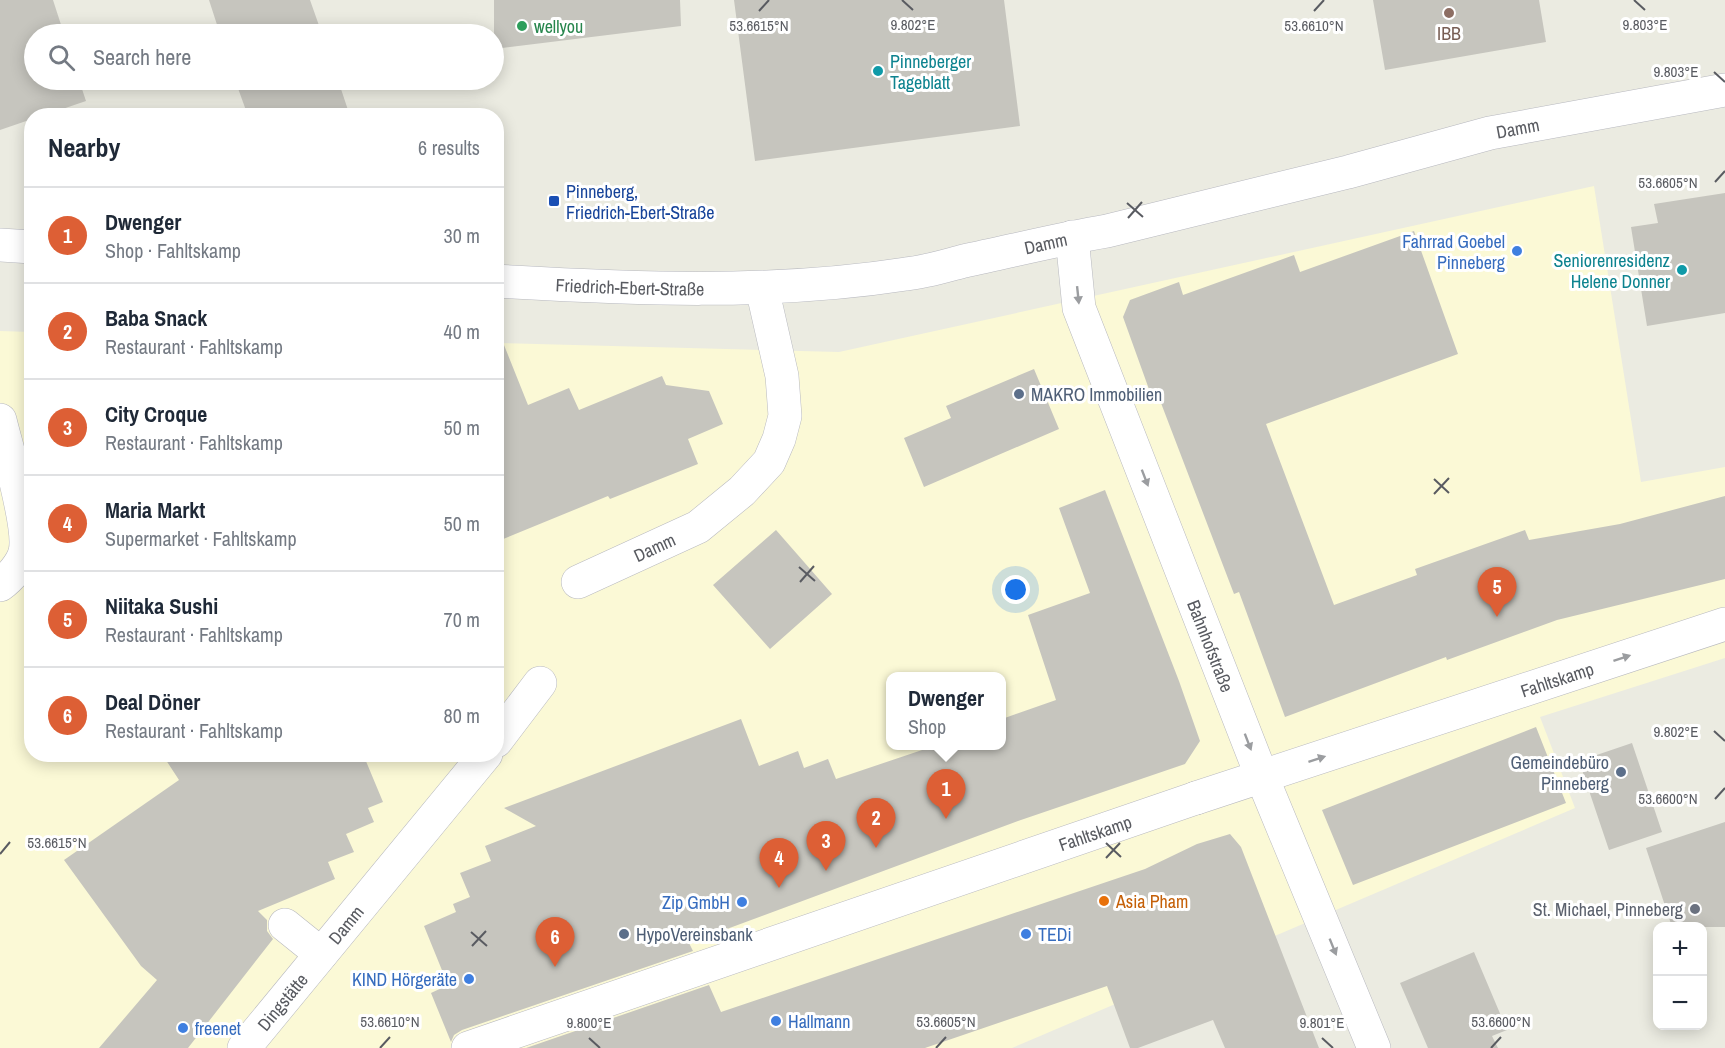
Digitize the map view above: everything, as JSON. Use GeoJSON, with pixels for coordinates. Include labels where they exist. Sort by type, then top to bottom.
{"type":"FeatureCollection","features":[{"type":"Feature","properties":{"kind":"street","name":"Damm"},"geometry":{"type":"LineString","coordinates":[[578,582],[698,527],[742,491],[769,462],[779,440],[785,416],[782,376],[762,288],[830,284],[908,274],[1107,231],[1348,172],[1490,133],[1725,90]]}},
{"type":"Feature","properties":{"kind":"street","name":"Bahnhofstraße"},"geometry":{"type":"LineString","coordinates":[[1072,237],[1079,309],[1262,777],[1374,1048]]}},
{"type":"Feature","properties":{"kind":"street"},"geometry":{"type":"LineString","coordinates":[[0,245],[24,246]]}},
{"type":"Feature","properties":{"kind":"street","name":"Friedrich-Ebert-Straße"},"geometry":{"type":"LineString","coordinates":[[504,281],[636,289],[762,288]]}},
{"type":"Feature","properties":{"kind":"street"},"geometry":{"type":"LineString","coordinates":[[0,420],[24,522]]}},
{"type":"Feature","properties":{"kind":"street"},"geometry":{"type":"LineString","coordinates":[[0,585],[10,578],[24,554]]}},
{"type":"Feature","properties":{"kind":"street","name":"Fahltskamp"},"geometry":{"type":"LineString","coordinates":[[468,1048],[1196,798],[1725,624]]}},
{"type":"Feature","properties":{"kind":"street"},"geometry":{"type":"LineString","coordinates":[[504,730],[540,683]]}},
{"type":"Feature","properties":{"kind":"street","name":"Damm"},"geometry":{"type":"LineString","coordinates":[[321,954],[479,762]]}},
{"type":"Feature","properties":{"kind":"street"},"geometry":{"type":"LineString","coordinates":[[285,925],[321,954]]}},
{"type":"Feature","properties":{"kind":"street","name":"Dingstätte"},"geometry":{"type":"LineString","coordinates":[[244,1048],[321,954]]}},
{"type":"Feature","properties":{"kind":"shaded area"},"geometry":{"type":"Polygon","coordinates":[[[1594,186],[1641,482],[1725,467],[1725,658],[1540,717],[1575,808],[1012,1048],[0,1048],[0,331],[24,332],[24,762],[504,762],[504,343],[839,352],[1594,186]]]}},
{"type":"Feature","properties":{"kind":"building"},"geometry":{"type":"Polygon","coordinates":[[[0,0],[53,0],[61,24],[24,24],[24,90],[82,90],[86,101],[65,108],[24,108],[24,122],[0,130],[0,0]]]}},
{"type":"Feature","properties":{"kind":"building"},"geometry":{"type":"Polygon","coordinates":[[[209,0],[310,0],[318,24],[217,24],[209,0]]]}},
{"type":"Feature","properties":{"kind":"building"},"geometry":{"type":"Polygon","coordinates":[[[494,0],[680,0],[681,26],[504,48],[504,24],[494,24],[494,0]]]}},
{"type":"Feature","properties":{"kind":"building","name":"Pinneberger Tageblatt"},"geometry":{"type":"Polygon","coordinates":[[[734,0],[1004,0],[1020,126],[755,161],[734,0]]]}},
{"type":"Feature","properties":{"kind":"building"},"geometry":{"type":"Polygon","coordinates":[[[1373,0],[1539,0],[1546,42],[1385,70],[1373,0]]]}},
{"type":"Feature","properties":{"kind":"building"},"geometry":{"type":"Polygon","coordinates":[[[239,90],[341,90],[347,108],[245,108],[239,90]]]}},
{"type":"Feature","properties":{"kind":"building","name":"Seniorenresidenz Helene Donner"},"geometry":{"type":"Polygon","coordinates":[[[1725,193],[1725,313],[1647,326],[1631,227],[1658,223],[1654,204],[1725,193]]]}},
{"type":"Feature","properties":{"kind":"building"},"geometry":{"type":"Polygon","coordinates":[[[1414,231],[1458,354],[1266,424],[1334,605],[1417,575],[1415,569],[1525,530],[1529,540],[1620,524],[1725,496],[1725,579],[1557,620],[1447,660],[1446,657],[1285,717],[1239,592],[1234,594],[1156,390],[1150,392],[1123,317],[1130,300],[1179,282],[1183,295],[1294,255],[1300,272],[1414,231]]]}},
{"type":"Feature","properties":{"kind":"building"},"geometry":{"type":"Polygon","coordinates":[[[504,345],[528,405],[569,388],[579,410],[662,376],[666,385],[709,391],[723,424],[688,439],[698,464],[610,499],[608,496],[504,539],[504,345]]]}},
{"type":"Feature","properties":{"kind":"building"},"geometry":{"type":"Polygon","coordinates":[[[1034,369],[1059,429],[924,487],[904,438],[951,418],[946,406],[1034,369]]]}},
{"type":"Feature","properties":{"kind":"building"},"geometry":{"type":"Polygon","coordinates":[[[1105,490],[1200,741],[1185,764],[1018,821],[689,943],[693,951],[462,1030],[454,1035],[451,1042],[431,993],[448,985],[424,926],[456,912],[453,904],[470,897],[460,873],[491,861],[485,846],[536,826],[504,808],[741,719],[759,766],[798,751],[804,768],[828,759],[836,779],[922,750],[1006,750],[1006,718],[1056,700],[1028,615],[1090,593],[1059,508],[1105,490]]]}},
{"type":"Feature","properties":{"kind":"building"},"geometry":{"type":"Polygon","coordinates":[[[776,530],[832,594],[770,649],[713,585],[776,530]]]}},
{"type":"Feature","properties":{"kind":"building"},"geometry":{"type":"Polygon","coordinates":[[[1536,727],[1566,803],[1353,885],[1322,810],[1536,727]]]}},
{"type":"Feature","properties":{"kind":"building"},"geometry":{"type":"Polygon","coordinates":[[[1632,743],[1662,832],[1609,850],[1579,761],[1632,743]]]}},
{"type":"Feature","properties":{"kind":"building"},"geometry":{"type":"Polygon","coordinates":[[[167,762],[366,762],[383,802],[368,808],[374,822],[346,834],[354,852],[328,862],[335,879],[258,911],[267,920],[267,931],[273,939],[188,1048],[99,1048],[157,980],[141,966],[64,860],[179,780],[167,762]]]}},
{"type":"Feature","properties":{"kind":"building","name":"St. Michael, Pinneberg"},"geometry":{"type":"Polygon","coordinates":[[[1725,822],[1725,927],[1707,927],[1707,922],[1670,922],[1646,848],[1725,822]]]}},
{"type":"Feature","properties":{"kind":"building"},"geometry":{"type":"Polygon","coordinates":[[[1230,834],[1241,847],[1319,1048],[1225,1048],[1213,1020],[1138,1048],[1130,1048],[1107,986],[925,1048],[526,1048],[709,985],[721,1012],[1145,869],[1197,844],[1230,834]]]}},
{"type":"Feature","properties":{"kind":"building"},"geometry":{"type":"Polygon","coordinates":[[[1474,952],[1507,1030],[1492,1036],[1498,1048],[1428,1048],[1400,983],[1474,952]]]}},
{"type":"Feature","properties":{"kind":"place","name":"IBB"},"geometry":{"type":"Point","coordinates":[1449,13]}},
{"type":"Feature","properties":{"kind":"place","name":"wellyou"},"geometry":{"type":"Point","coordinates":[522,26]}},
{"type":"Feature","properties":{"kind":"place","name":"Pinneberger Tageblatt"},"geometry":{"type":"Point","coordinates":[878,71]}},
{"type":"Feature","properties":{"kind":"place","name":"Pinneberg, Friedrich-Ebert-Straße"},"geometry":{"type":"Point","coordinates":[554,201]}},
{"type":"Feature","properties":{"kind":"place","name":"Fahrrad Goebel Pinneberg"},"geometry":{"type":"Point","coordinates":[1517,251]}},
{"type":"Feature","properties":{"kind":"place","name":"Seniorenresidenz Helene Donner"},"geometry":{"type":"Point","coordinates":[1682,270]}},
{"type":"Feature","properties":{"kind":"place","name":"MAKRO Immobilien"},"geometry":{"type":"Point","coordinates":[1019,394]}},
{"type":"Feature","properties":{"kind":"place","name":"Niitaka Sushi"},"geometry":{"type":"Point","coordinates":[1497,617]}},
{"type":"Feature","properties":{"kind":"place","name":"Gemeindebüro Pinneberg"},"geometry":{"type":"Point","coordinates":[1621,772]}},
{"type":"Feature","properties":{"kind":"place","name":"Dwenger"},"geometry":{"type":"Point","coordinates":[946,819]}},
{"type":"Feature","properties":{"kind":"place","name":"Baba Snack"},"geometry":{"type":"Point","coordinates":[876,848]}},
{"type":"Feature","properties":{"kind":"place","name":"City Croque"},"geometry":{"type":"Point","coordinates":[826,871]}},
{"type":"Feature","properties":{"kind":"place","name":"Maria Markt"},"geometry":{"type":"Point","coordinates":[779,888]}},
{"type":"Feature","properties":{"kind":"place","name":"Asia Pham"},"geometry":{"type":"Point","coordinates":[1104,901]}},
{"type":"Feature","properties":{"kind":"place","name":"Zip GmbH"},"geometry":{"type":"Point","coordinates":[742,902]}},
{"type":"Feature","properties":{"kind":"place","name":"St. Michael, Pinneberg"},"geometry":{"type":"Point","coordinates":[1695,909]}},
{"type":"Feature","properties":{"kind":"place","name":"HypoVereinsbank"},"geometry":{"type":"Point","coordinates":[624,934]}},
{"type":"Feature","properties":{"kind":"place","name":"TEDi"},"geometry":{"type":"Point","coordinates":[1026,934]}},
{"type":"Feature","properties":{"kind":"place","name":"Deal Döner"},"geometry":{"type":"Point","coordinates":[555,967]}},
{"type":"Feature","properties":{"kind":"place","name":"KIND Hörgeräte"},"geometry":{"type":"Point","coordinates":[469,979]}},
{"type":"Feature","properties":{"kind":"place","name":"Hallmann"},"geometry":{"type":"Point","coordinates":[776,1021]}},
{"type":"Feature","properties":{"kind":"place","name":"freenet"},"geometry":{"type":"Point","coordinates":[183,1028]}}]}
